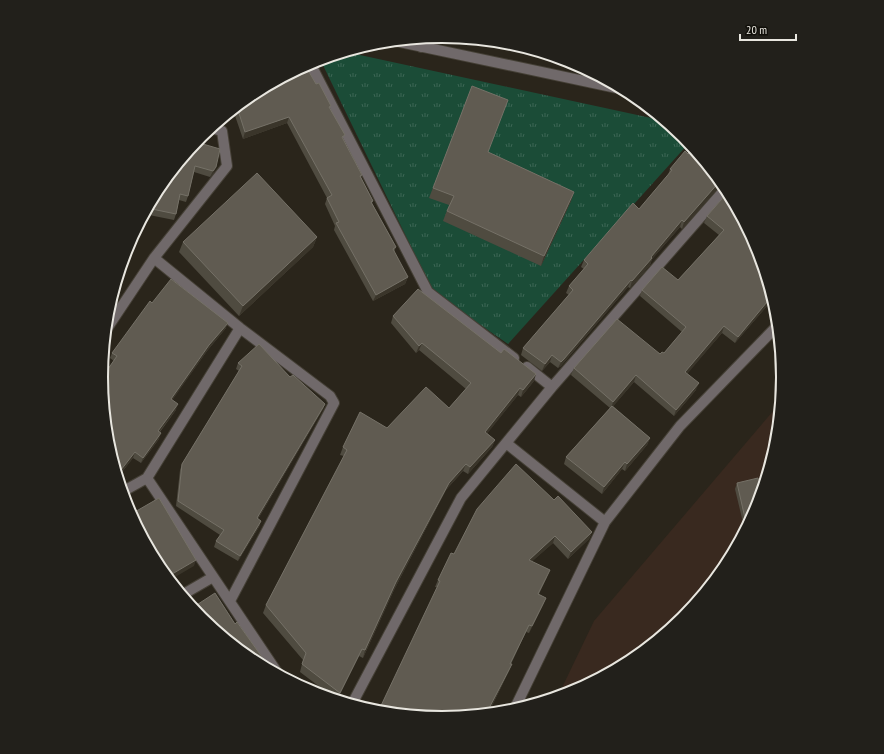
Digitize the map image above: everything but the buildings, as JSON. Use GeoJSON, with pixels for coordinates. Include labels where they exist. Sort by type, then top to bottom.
{"type":"FeatureCollection","features":[{"type":"Feature","properties":{"kind":"street"},"geometry":{"type":"LineString","coordinates":[[421,47],[425,44]]}},
{"type":"Feature","properties":{"kind":"street"},"geometry":{"type":"LineString","coordinates":[[411,45],[598,82]]}},
{"type":"Feature","properties":{"kind":"street"},"geometry":{"type":"LineString","coordinates":[[313,69],[428,292],[552,387]]}},
{"type":"Feature","properties":{"kind":"street"},"geometry":{"type":"LineString","coordinates":[[113,320],[154,258],[227,166],[222,131],[218,130]]}},
{"type":"Feature","properties":{"kind":"street"},"geometry":{"type":"LineString","coordinates":[[354,699],[461,498],[552,387],[721,193]]}},
{"type":"Feature","properties":{"kind":"street"},"geometry":{"type":"LineString","coordinates":[[154,258],[240,328],[330,396],[334,403],[230,602]]}},
{"type":"Feature","properties":{"kind":"street"},"geometry":{"type":"LineString","coordinates":[[128,489],[147,478],[240,328]]}},
{"type":"Feature","properties":{"kind":"street"},"geometry":{"type":"LineString","coordinates":[[518,702],[605,522],[680,426],[773,331]]}},
{"type":"Feature","properties":{"kind":"street"},"geometry":{"type":"LineString","coordinates":[[506,443],[605,522]]}},
{"type":"Feature","properties":{"kind":"street"},"geometry":{"type":"LineString","coordinates":[[147,478],[272,664]]}},
{"type":"Feature","properties":{"kind":"street"},"geometry":{"type":"LineString","coordinates":[[187,592],[213,577]]}},
{"type":"Feature","properties":{"kind":"shaded area"},"geometry":{"type":"Polygon","coordinates":[[[774,410],[770,442],[765,463],[751,505],[742,525],[720,563],[678,613],[645,642],[628,655],[590,677],[561,689],[594,621],[774,410]]]}},
{"type":"Feature","properties":{"kind":"green space"},"geometry":{"type":"Polygon","coordinates":[[[356,54],[653,118],[685,148],[508,344],[433,292],[323,65],[356,54]]]}}]}
